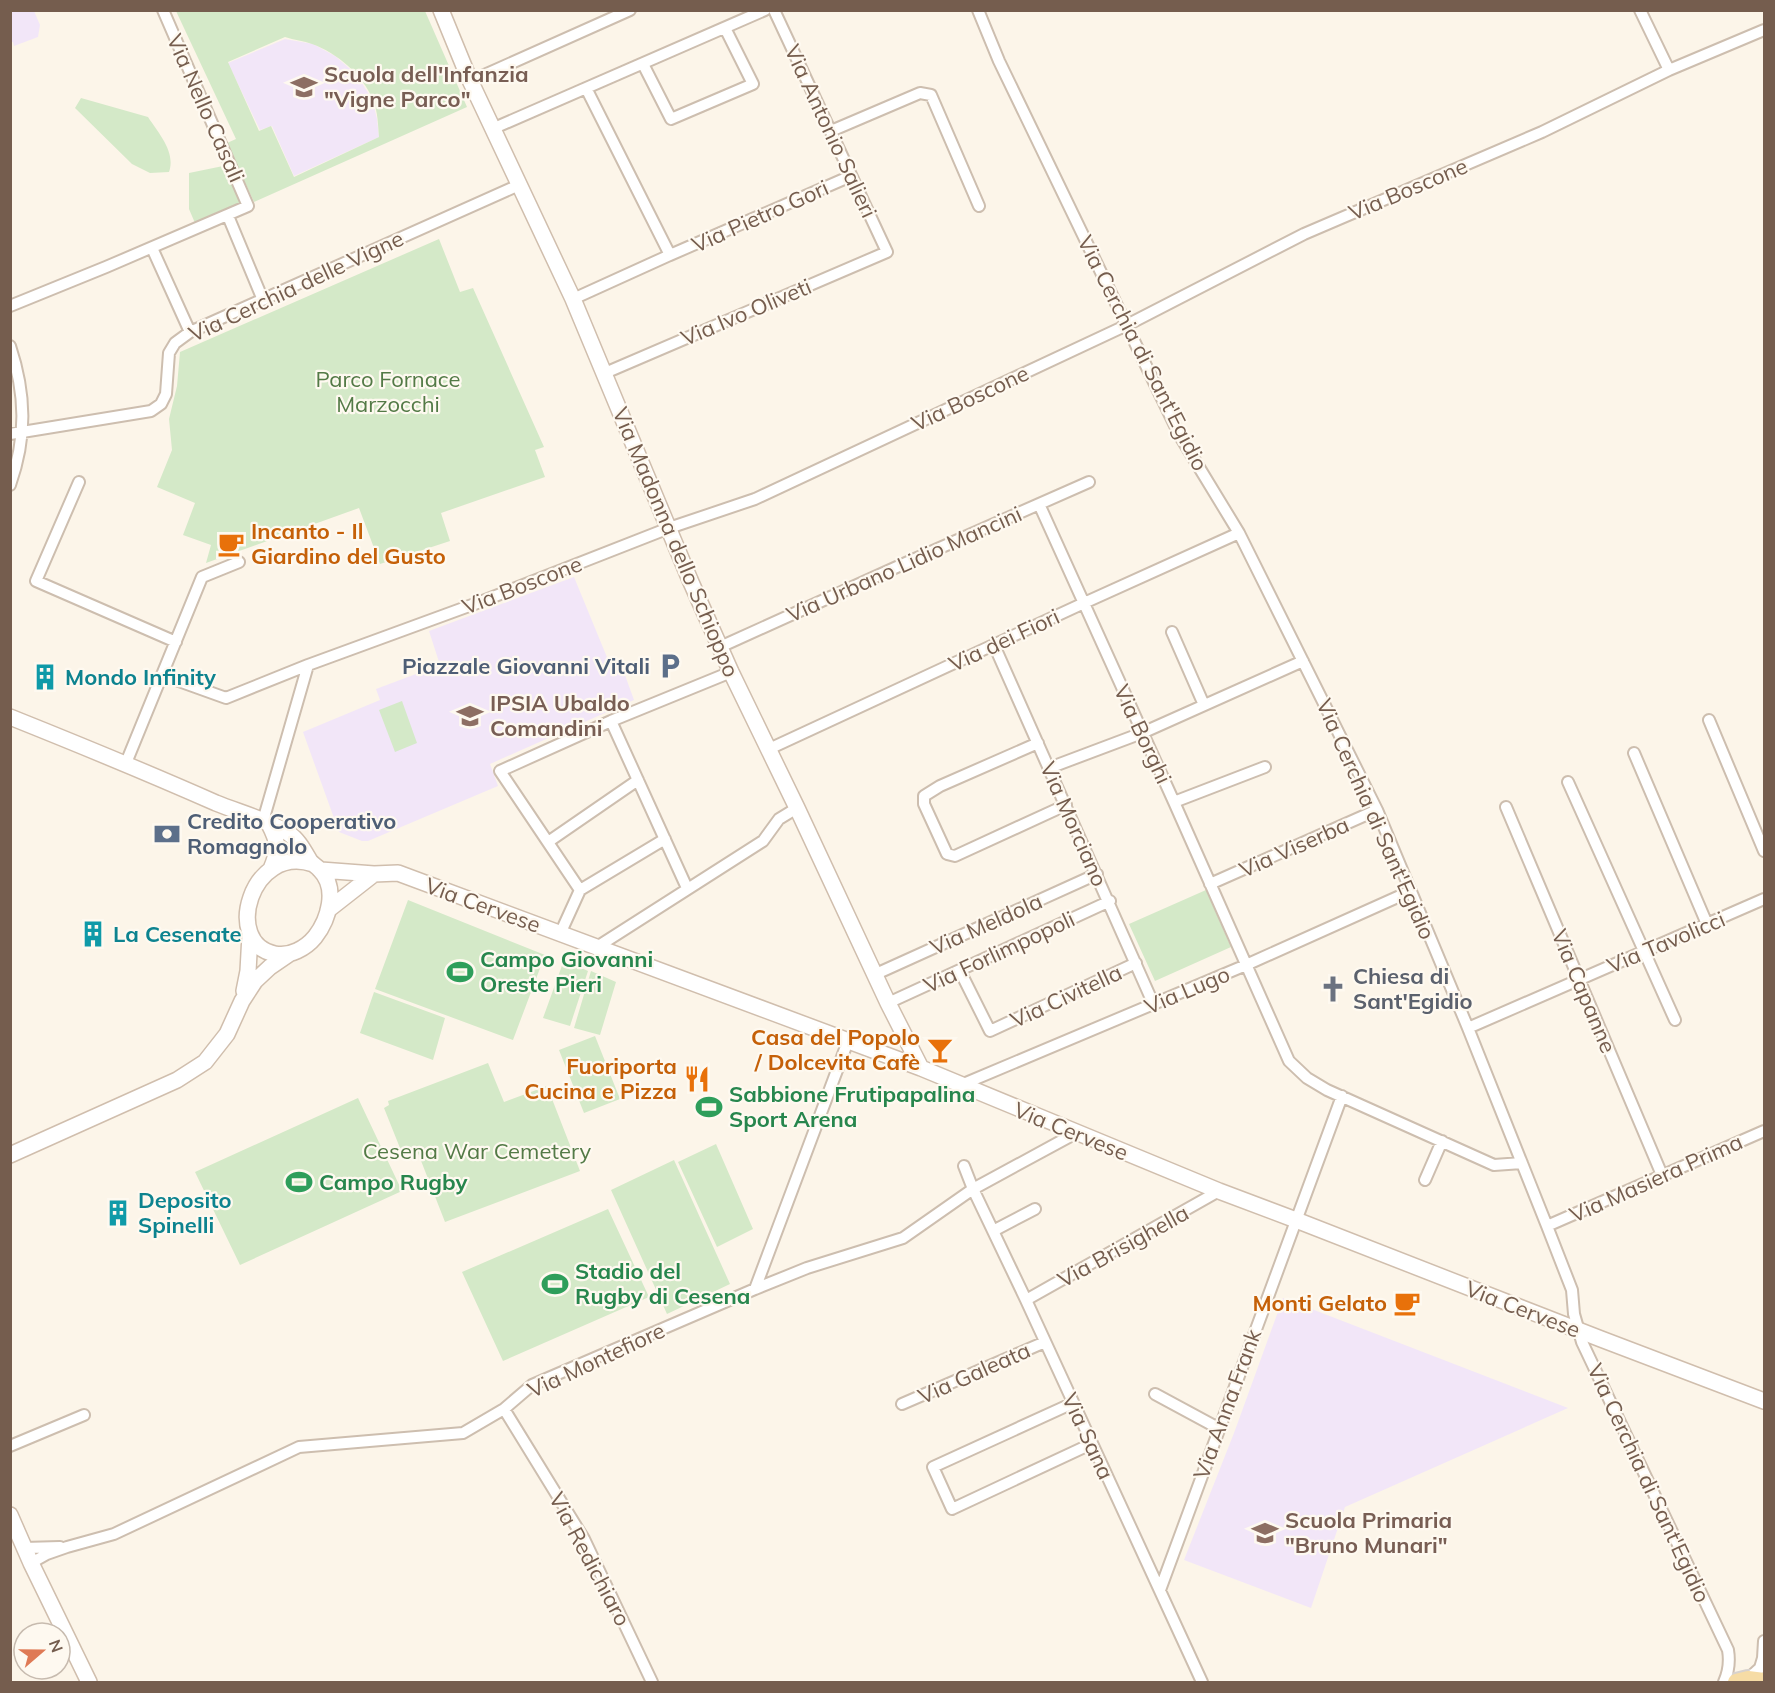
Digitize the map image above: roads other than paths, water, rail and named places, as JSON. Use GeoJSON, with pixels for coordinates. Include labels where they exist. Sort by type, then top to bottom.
{"type":"FeatureCollection","features":[{"type":"Feature","properties":{"kind":"main road","name":"Via Madonna dello Schioppo"},"geometry":{"type":"LineString","coordinates":[[441,10],[492,129],[573,299],[730,672],[921,1068]]}},
{"type":"Feature","properties":{"kind":"main road"},"geometry":{"type":"LineString","coordinates":[[10,717],[126,763],[288,833],[329,884],[330,898],[328,910],[313,939],[270,967],[255,981],[242,1001],[227,1034],[205,1062],[177,1080],[10,1155]]}},
{"type":"Feature","properties":{"kind":"main road"},"geometry":{"type":"LineString","coordinates":[[266,822],[276,838],[278,853],[271,869]]}},
{"type":"Feature","properties":{"kind":"main road"},"geometry":{"type":"LineString","coordinates":[[242,1001],[248,971],[250,934],[247,924],[248,904],[256,885],[271,869],[282,863],[303,860],[317,867]]}},
{"type":"Feature","properties":{"kind":"main road","name":"Via Cervese"},"geometry":{"type":"LineString","coordinates":[[317,867],[374,874],[398,873],[921,1068],[1219,1191],[1764,1401]]}},
{"type":"Feature","properties":{"kind":"main road"},"geometry":{"type":"LineString","coordinates":[[328,910],[374,874]]}},
{"type":"Feature","properties":{"kind":"main road"},"geometry":{"type":"LineString","coordinates":[[250,934],[261,948],[275,954],[289,954]]}},
{"type":"Feature","properties":{"kind":"main road"},"geometry":{"type":"LineString","coordinates":[[10,1515],[88,1683]]}},
{"type":"Feature","properties":{"kind":"street","name":"Via Nello Casali"},"geometry":{"type":"LineString","coordinates":[[163,10],[248,206],[228,216]]}},
{"type":"Feature","properties":{"kind":"street"},"geometry":{"type":"LineString","coordinates":[[471,81],[630,10]]}},
{"type":"Feature","properties":{"kind":"street"},"geometry":{"type":"LineString","coordinates":[[492,129],[765,10]]}},
{"type":"Feature","properties":{"kind":"street","name":"Via Antonio Salieri"},"geometry":{"type":"LineString","coordinates":[[774,10],[887,252]]}},
{"type":"Feature","properties":{"kind":"street","name":"Via Cerchia di Sant'Egidio"},"geometry":{"type":"LineString","coordinates":[[978,10],[999,61],[1180,436],[1239,533],[1377,810],[1468,1028],[1572,1290],[1577,1330],[1728,1650],[1729,1671],[1724,1683]]}},
{"type":"Feature","properties":{"kind":"street"},"geometry":{"type":"LineString","coordinates":[[1640,10],[1669,70]]}},
{"type":"Feature","properties":{"kind":"street"},"geometry":{"type":"LineString","coordinates":[[643,64],[671,119],[753,84],[725,28]]}},
{"type":"Feature","properties":{"kind":"street","name":"Via Boscone"},"geometry":{"type":"LineString","coordinates":[[162,675],[226,698],[669,528],[755,499],[1127,325],[1304,234],[1542,132],[1669,70],[1764,30]]}},
{"type":"Feature","properties":{"kind":"street"},"geometry":{"type":"LineString","coordinates":[[586,88],[669,255]]}},
{"type":"Feature","properties":{"kind":"street"},"geometry":{"type":"LineString","coordinates":[[831,131],[920,93],[931,95],[979,206]]}},
{"type":"Feature","properties":{"kind":"street","name":"Via Pietro Gori"},"geometry":{"type":"LineString","coordinates":[[573,299],[851,176]]}},
{"type":"Feature","properties":{"kind":"street","name":"Via Cerchia delle Vigne"},"geometry":{"type":"LineString","coordinates":[[10,434],[151,411],[161,404],[166,394],[169,353],[175,343],[190,332],[519,185]]}},
{"type":"Feature","properties":{"kind":"street"},"geometry":{"type":"LineString","coordinates":[[10,306],[228,216],[263,300]]}},
{"type":"Feature","properties":{"kind":"street"},"geometry":{"type":"LineString","coordinates":[[152,248],[190,332]]}},
{"type":"Feature","properties":{"kind":"street","name":"Via Ivo Oliveti"},"geometry":{"type":"LineString","coordinates":[[605,373],[887,252]]}},
{"type":"Feature","properties":{"kind":"street"},"geometry":{"type":"LineString","coordinates":[[10,346],[18,369],[23,432],[10,485]]}},
{"type":"Feature","properties":{"kind":"street"},"geometry":{"type":"LineString","coordinates":[[79,482],[36,580],[176,642]]}},
{"type":"Feature","properties":{"kind":"street","name":"Via Urbano Lidio Mancini"},"geometry":{"type":"LineString","coordinates":[[720,647],[1089,482]]}},
{"type":"Feature","properties":{"kind":"street","name":"Via Borghi"},"geometry":{"type":"LineString","coordinates":[[1039,504],[1289,1061],[1307,1078],[1327,1090],[1494,1165],[1522,1163]]}},
{"type":"Feature","properties":{"kind":"street","name":"Via dei Fiori"},"geometry":{"type":"LineString","coordinates":[[769,749],[1239,533]]}},
{"type":"Feature","properties":{"kind":"street"},"geometry":{"type":"LineString","coordinates":[[126,763],[202,577],[239,562]]}},
{"type":"Feature","properties":{"kind":"street"},"geometry":{"type":"LineString","coordinates":[[1172,632],[1204,705]]}},
{"type":"Feature","properties":{"kind":"street","name":"Via Morciano"},"geometry":{"type":"LineString","coordinates":[[994,645],[1154,1003]]}},
{"type":"Feature","properties":{"kind":"street"},"geometry":{"type":"LineString","coordinates":[[1049,768],[1142,733],[1303,661]]}},
{"type":"Feature","properties":{"kind":"street"},"geometry":{"type":"LineString","coordinates":[[266,822],[308,665]]}},
{"type":"Feature","properties":{"kind":"street"},"geometry":{"type":"LineString","coordinates":[[580,890],[500,771],[611,721],[730,672]]}},
{"type":"Feature","properties":{"kind":"street"},"geometry":{"type":"LineString","coordinates":[[1709,720],[1764,850]]}},
{"type":"Feature","properties":{"kind":"street"},"geometry":{"type":"LineString","coordinates":[[611,721],[687,888]]}},
{"type":"Feature","properties":{"kind":"street"},"geometry":{"type":"LineString","coordinates":[[1038,743],[940,786],[924,796],[924,804],[943,847],[947,854],[955,856],[1066,805]]}},
{"type":"Feature","properties":{"kind":"street"},"geometry":{"type":"LineString","coordinates":[[1634,753],[1707,924]]}},
{"type":"Feature","properties":{"kind":"street"},"geometry":{"type":"LineString","coordinates":[[1174,802],[1265,767]]}},
{"type":"Feature","properties":{"kind":"street"},"geometry":{"type":"LineString","coordinates":[[548,842],[638,780]]}},
{"type":"Feature","properties":{"kind":"street"},"geometry":{"type":"LineString","coordinates":[[1568,782],[1675,1020]]}},
{"type":"Feature","properties":{"kind":"street","name":"Via Capanne"},"geometry":{"type":"LineString","coordinates":[[1506,807],[1662,1175]]}},
{"type":"Feature","properties":{"kind":"street"},"geometry":{"type":"LineString","coordinates":[[597,947],[763,841],[779,819],[797,808]]}},
{"type":"Feature","properties":{"kind":"street","name":"Via Viserba"},"geometry":{"type":"LineString","coordinates":[[1210,884],[1377,810]]}},
{"type":"Feature","properties":{"kind":"street"},"geometry":{"type":"LineString","coordinates":[[560,933],[580,890],[665,839]]}},
{"type":"Feature","properties":{"kind":"street","name":"Via Meldola"},"geometry":{"type":"LineString","coordinates":[[876,974],[1097,874]]}},
{"type":"Feature","properties":{"kind":"street","name":"Via Lugo"},"geometry":{"type":"LineString","coordinates":[[961,1085],[1246,965],[1412,891]]}},
{"type":"Feature","properties":{"kind":"street","name":"Via Tavolicci"},"geometry":{"type":"LineString","coordinates":[[1468,1028],[1764,899]]}},
{"type":"Feature","properties":{"kind":"street","name":"Via Forlimpopoli"},"geometry":{"type":"LineString","coordinates":[[888,1003],[1110,901]]}},
{"type":"Feature","properties":{"kind":"street","name":"Via Civitella"},"geometry":{"type":"LineString","coordinates":[[960,971],[990,1031],[1136,963]]}},
{"type":"Feature","properties":{"kind":"street"},"geometry":{"type":"LineString","coordinates":[[755,1288],[848,1041]]}},
{"type":"Feature","properties":{"kind":"street","name":"Via Anna Frank"},"geometry":{"type":"LineString","coordinates":[[1160,1590],[1342,1096]]}},
{"type":"Feature","properties":{"kind":"street","name":"Via Masiera Prima"},"geometry":{"type":"LineString","coordinates":[[1547,1226],[1764,1131]]}},
{"type":"Feature","properties":{"kind":"street","name":"Via Montefiore"},"geometry":{"type":"LineString","coordinates":[[31,1563],[47,1554],[114,1533],[299,1447],[463,1433],[504,1409],[532,1385],[755,1288],[807,1268],[903,1238],[973,1189],[1076,1133]]}},
{"type":"Feature","properties":{"kind":"street"},"geometry":{"type":"LineString","coordinates":[[1425,1180],[1442,1141]]}},
{"type":"Feature","properties":{"kind":"street","name":"Via Sana"},"geometry":{"type":"LineString","coordinates":[[964,1166],[1202,1683]]}},
{"type":"Feature","properties":{"kind":"street","name":"Via Brisighella"},"geometry":{"type":"LineString","coordinates":[[1026,1300],[1219,1191]]}},
{"type":"Feature","properties":{"kind":"street"},"geometry":{"type":"LineString","coordinates":[[993,1232],[1035,1209]]}},
{"type":"Feature","properties":{"kind":"street","name":"Via Galeata"},"geometry":{"type":"LineString","coordinates":[[902,1404],[1045,1342]]}},
{"type":"Feature","properties":{"kind":"street"},"geometry":{"type":"LineString","coordinates":[[1155,1394],[1218,1428]]}},
{"type":"Feature","properties":{"kind":"street"},"geometry":{"type":"LineString","coordinates":[[1073,1403],[933,1467],[952,1509],[1091,1444]]}},
{"type":"Feature","properties":{"kind":"street","name":"Via Redichiaro"},"geometry":{"type":"LineString","coordinates":[[504,1409],[584,1539],[652,1683]]}},
{"type":"Feature","properties":{"kind":"street"},"geometry":{"type":"LineString","coordinates":[[10,1446],[84,1415]]}},
{"type":"Feature","properties":{"kind":"street","name":"Via Montefiore"},"geometry":{"type":"LineString","coordinates":[[24,1548],[67,1547]]}},
{"type":"Feature","properties":{"kind":"street"},"geometry":{"type":"LineString","coordinates":[[1749,1681],[1764,1659],[1764,1641]]}},
{"type":"Feature","properties":{"kind":"place","name":"Scuola dell'Infanzia \"Vigne Parco\""},"geometry":{"type":"Point","coordinates":[304,87]}},
{"type":"Feature","properties":{"kind":"place","name":"Incanto - Il Giardino del Gusto"},"geometry":{"type":"Point","coordinates":[231,544]}},
{"type":"Feature","properties":{"kind":"place","name":"Piazzale Giovanni Vitali"},"geometry":{"type":"Point","coordinates":[670,666]}},
{"type":"Feature","properties":{"kind":"place","name":"Mondo Infinity"},"geometry":{"type":"Point","coordinates":[45,677]}},
{"type":"Feature","properties":{"kind":"place","name":"IPSIA Ubaldo Comandini"},"geometry":{"type":"Point","coordinates":[470,716]}},
{"type":"Feature","properties":{"kind":"place","name":"Credito Cooperativo Romagnolo"},"geometry":{"type":"Point","coordinates":[167,834]}},
{"type":"Feature","properties":{"kind":"place","name":"La Cesenate"},"geometry":{"type":"Point","coordinates":[93,934]}},
{"type":"Feature","properties":{"kind":"place","name":"Campo Giovanni Oreste Pieri"},"geometry":{"type":"Point","coordinates":[460,972]}},
{"type":"Feature","properties":{"kind":"place","name":"Chiesa di Sant'Egidio"},"geometry":{"type":"Point","coordinates":[1333,989]}},
{"type":"Feature","properties":{"kind":"place","name":"Casa del Popolo / Dolcevita Cafè"},"geometry":{"type":"Point","coordinates":[940,1050]}},
{"type":"Feature","properties":{"kind":"place","name":"Fuoriporta Cucina e Pizza"},"geometry":{"type":"Point","coordinates":[697,1079]}},
{"type":"Feature","properties":{"kind":"place","name":"Sabbione Frutipapalina Sport Arena"},"geometry":{"type":"Point","coordinates":[709,1107]}},
{"type":"Feature","properties":{"kind":"place","name":"Campo Rugby"},"geometry":{"type":"Point","coordinates":[299,1182]}},
{"type":"Feature","properties":{"kind":"place","name":"Deposito Spinelli"},"geometry":{"type":"Point","coordinates":[118,1213]}},
{"type":"Feature","properties":{"kind":"place","name":"Stadio del Rugby di Cesena"},"geometry":{"type":"Point","coordinates":[555,1284]}},
{"type":"Feature","properties":{"kind":"place","name":"Monti Gelato"},"geometry":{"type":"Point","coordinates":[1407,1303]}},
{"type":"Feature","properties":{"kind":"place","name":"Scuola Primaria \"Bruno Munari\""},"geometry":{"type":"Point","coordinates":[1265,1533]}},
{"type":"Feature","properties":{"kind":"park label","name":"Parco Fornace Marzocchi"},"geometry":{"type":"Point","coordinates":[388,392]}},
{"type":"Feature","properties":{"kind":"park label","name":"Cesena War Cemetery"},"geometry":{"type":"Point","coordinates":[477,1151]}}]}
